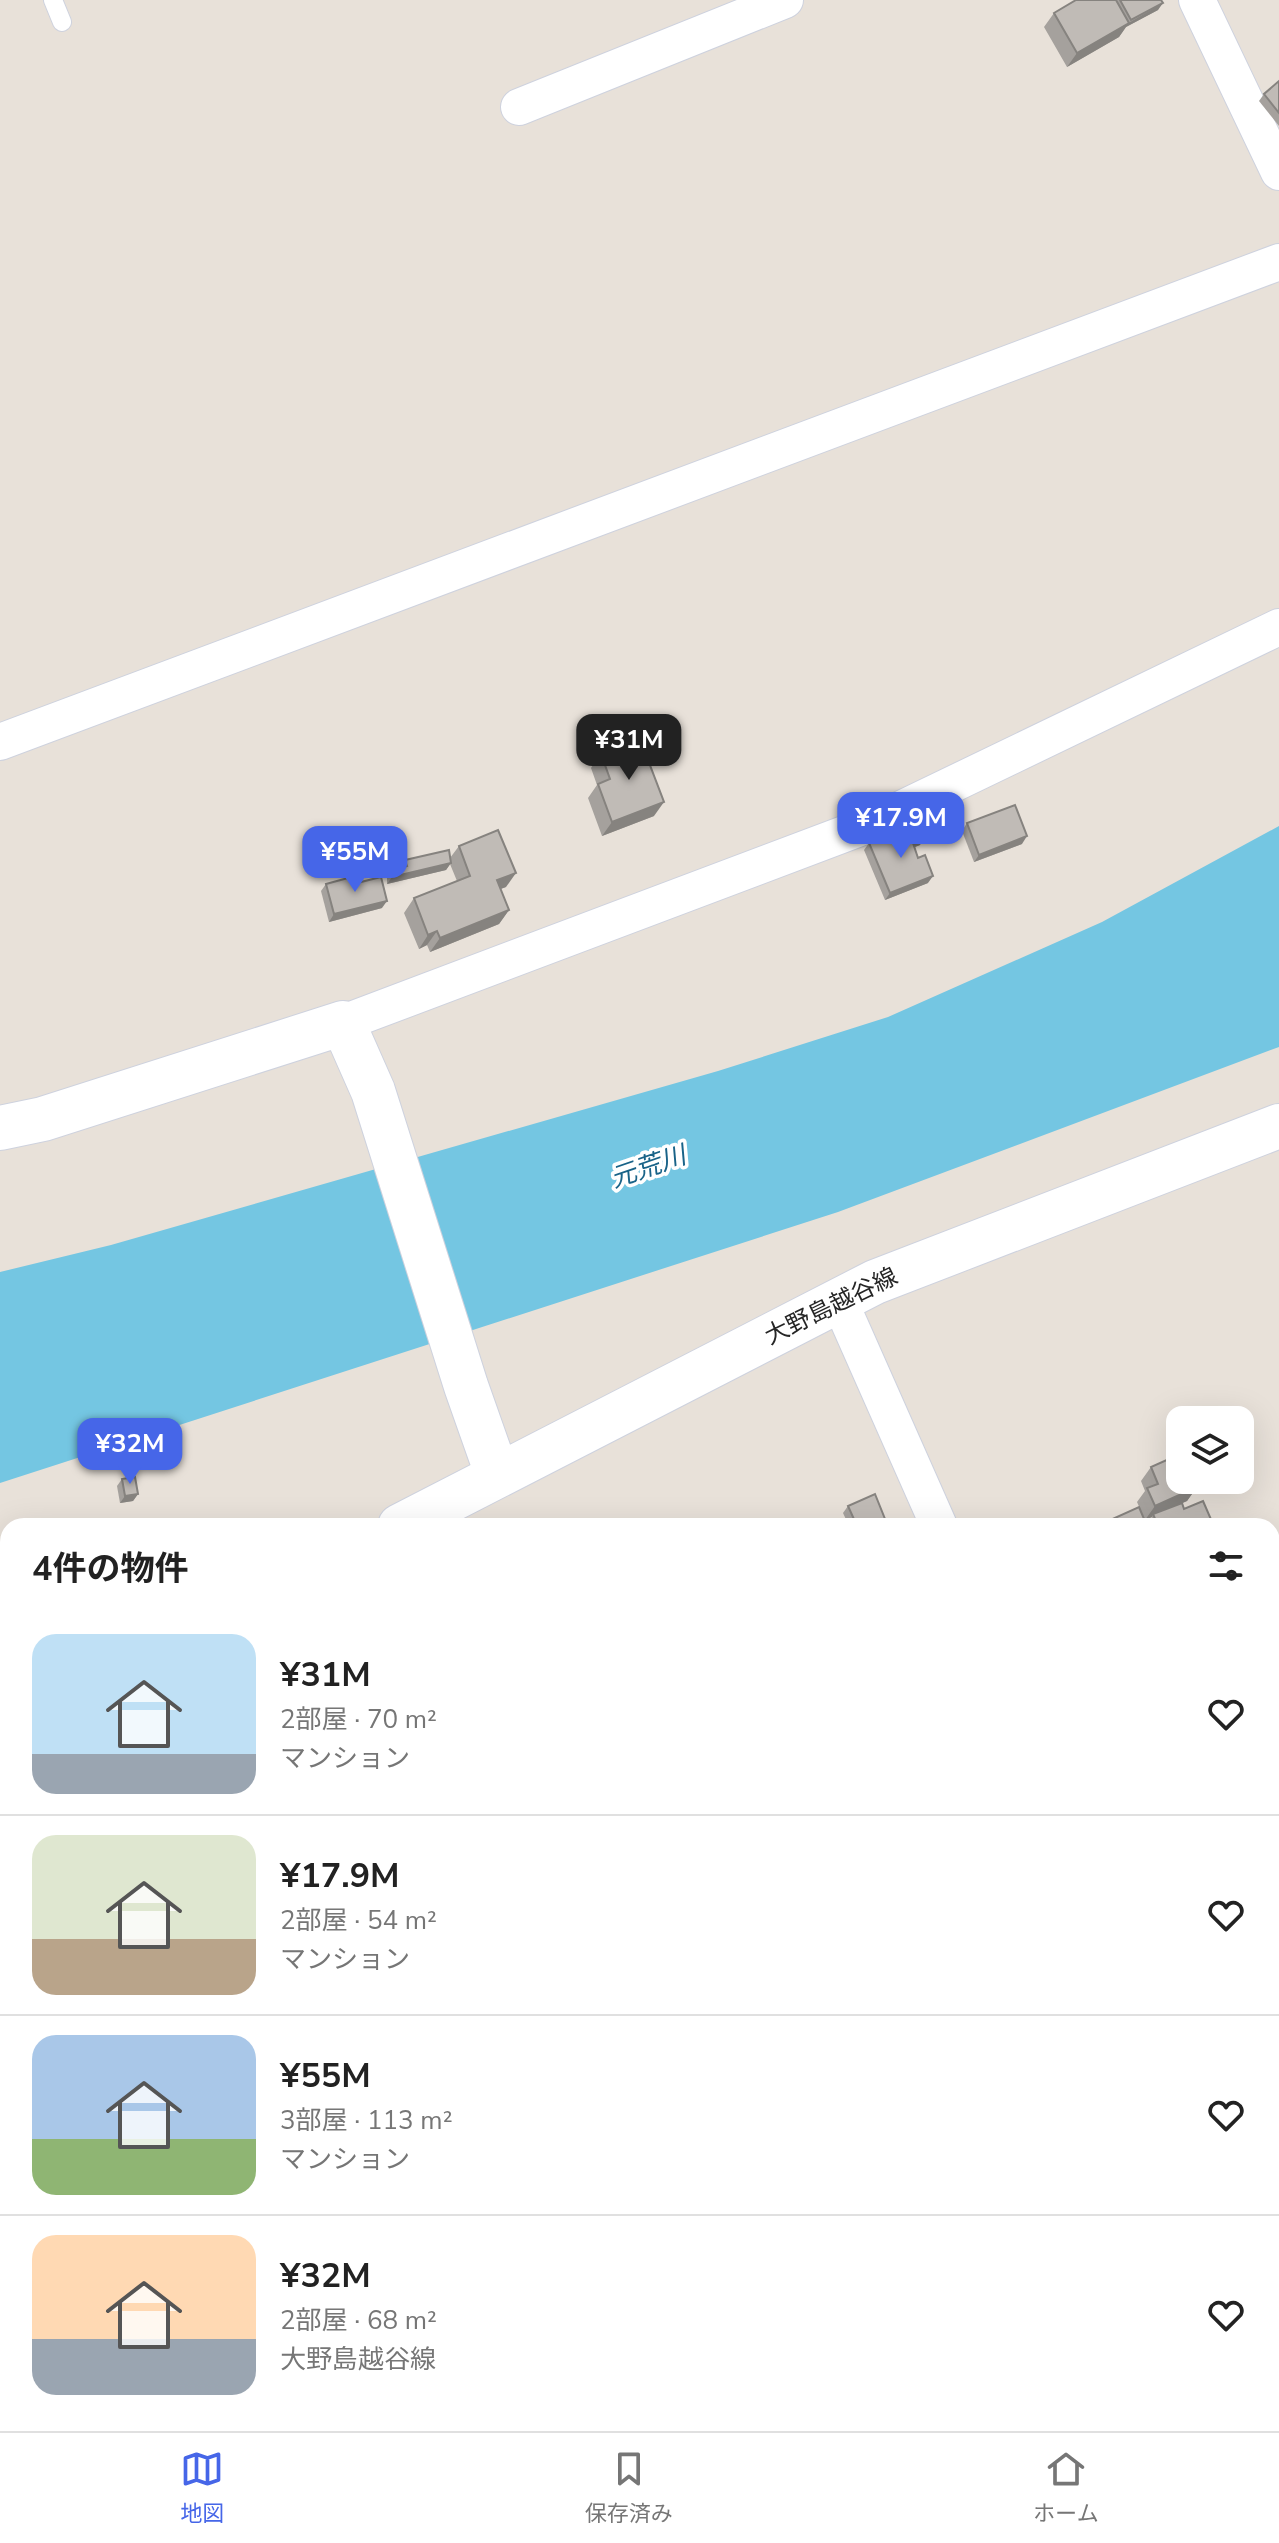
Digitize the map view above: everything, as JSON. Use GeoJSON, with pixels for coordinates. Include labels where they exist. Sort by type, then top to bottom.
{"type":"FeatureCollection","features":[{"type":"Feature","properties":{"kind":"main road"},"geometry":{"type":"LineString","coordinates":[[0,1128],[43,1119],[343,1023],[373,1091],[497,1474]]}},
{"type":"Feature","properties":{"kind":"main road","name":"大野島越谷線"},"geometry":{"type":"LineString","coordinates":[[415,1518],[875,1282],[1279,1126]]}},
{"type":"Feature","properties":{"kind":"street"},"geometry":{"type":"LineString","coordinates":[[519,107],[785,0]]}},
{"type":"Feature","properties":{"kind":"street"},"geometry":{"type":"LineString","coordinates":[[1197,0],[1279,172]]}},
{"type":"Feature","properties":{"kind":"street"},"geometry":{"type":"LineString","coordinates":[[0,742],[1279,262]]}},
{"type":"Feature","properties":{"kind":"street"},"geometry":{"type":"LineString","coordinates":[[343,1023],[868,825],[1279,627]]}},
{"type":"Feature","properties":{"kind":"street"},"geometry":{"type":"LineString","coordinates":[[839,1300],[935,1518]]}},
{"type":"Feature","properties":{"kind":"lane"},"geometry":{"type":"LineString","coordinates":[[53,0],[62,22]]}},
{"type":"Feature","properties":{"kind":"water","name":"元荒川"},"geometry":{"type":"Polygon","coordinates":[[[1279,826],[1279,1047],[838,1212],[0,1483],[0,1272],[111,1245],[718,1071],[888,1017],[1102,922],[1279,826]]]}},
{"type":"Feature","properties":{"kind":"building"},"geometry":{"type":"Polygon","coordinates":[[[1076,0],[1116,0],[1129,23],[1077,53],[1054,13],[1076,0]]]}},
{"type":"Feature","properties":{"kind":"building"},"geometry":{"type":"Polygon","coordinates":[[[1120,0],[1161,0],[1163,3],[1131,20],[1120,0]]]}},
{"type":"Feature","properties":{"kind":"building"},"geometry":{"type":"Polygon","coordinates":[[[1279,81],[1279,113],[1264,94],[1279,81]]]}},
{"type":"Feature","properties":{"kind":"building"},"geometry":{"type":"Polygon","coordinates":[[[640,739],[664,802],[612,822],[598,784],[610,779],[601,754],[640,739]]]}},
{"type":"Feature","properties":{"kind":"building"},"geometry":{"type":"Polygon","coordinates":[[[1015,805],[1027,836],[979,855],[967,823],[1015,805]]]}},
{"type":"Feature","properties":{"kind":"building"},"geometry":{"type":"Polygon","coordinates":[[[921,827],[925,838],[913,843],[918,858],[925,855],[933,876],[890,893],[869,843],[921,827]]]}},
{"type":"Feature","properties":{"kind":"building"},"geometry":{"type":"Polygon","coordinates":[[[498,830],[516,873],[497,880],[509,910],[440,938],[437,931],[428,935],[414,898],[470,876],[459,846],[498,830]]]}},
{"type":"Feature","properties":{"kind":"building"},"geometry":{"type":"Polygon","coordinates":[[[449,850],[451,863],[392,877],[392,870],[407,866],[405,860],[449,850]]]}},
{"type":"Feature","properties":{"kind":"building"},"geometry":{"type":"Polygon","coordinates":[[[359,875],[361,882],[381,877],[387,901],[334,914],[326,884],[359,875]]]}},
{"type":"Feature","properties":{"kind":"building"},"geometry":{"type":"Polygon","coordinates":[[[1166,1460],[1166,1494],[1182,1494],[1155,1506],[1147,1488],[1158,1484],[1151,1467],[1166,1460]]]}},
{"type":"Feature","properties":{"kind":"building"},"geometry":{"type":"Polygon","coordinates":[[[135,1477],[138,1494],[125,1496],[122,1479],[135,1477]]]}},
{"type":"Feature","properties":{"kind":"building"},"geometry":{"type":"Polygon","coordinates":[[[875,1494],[885,1518],[853,1518],[848,1506],[875,1494]]]}},
{"type":"Feature","properties":{"kind":"building"},"geometry":{"type":"Polygon","coordinates":[[[1203,1501],[1210,1518],[1155,1518],[1153,1514],[1182,1503],[1184,1509],[1203,1501]]]}},
{"type":"Feature","properties":{"kind":"building"},"geometry":{"type":"Polygon","coordinates":[[[1139,1507],[1144,1518],[1115,1518],[1139,1507]]]}}]}
